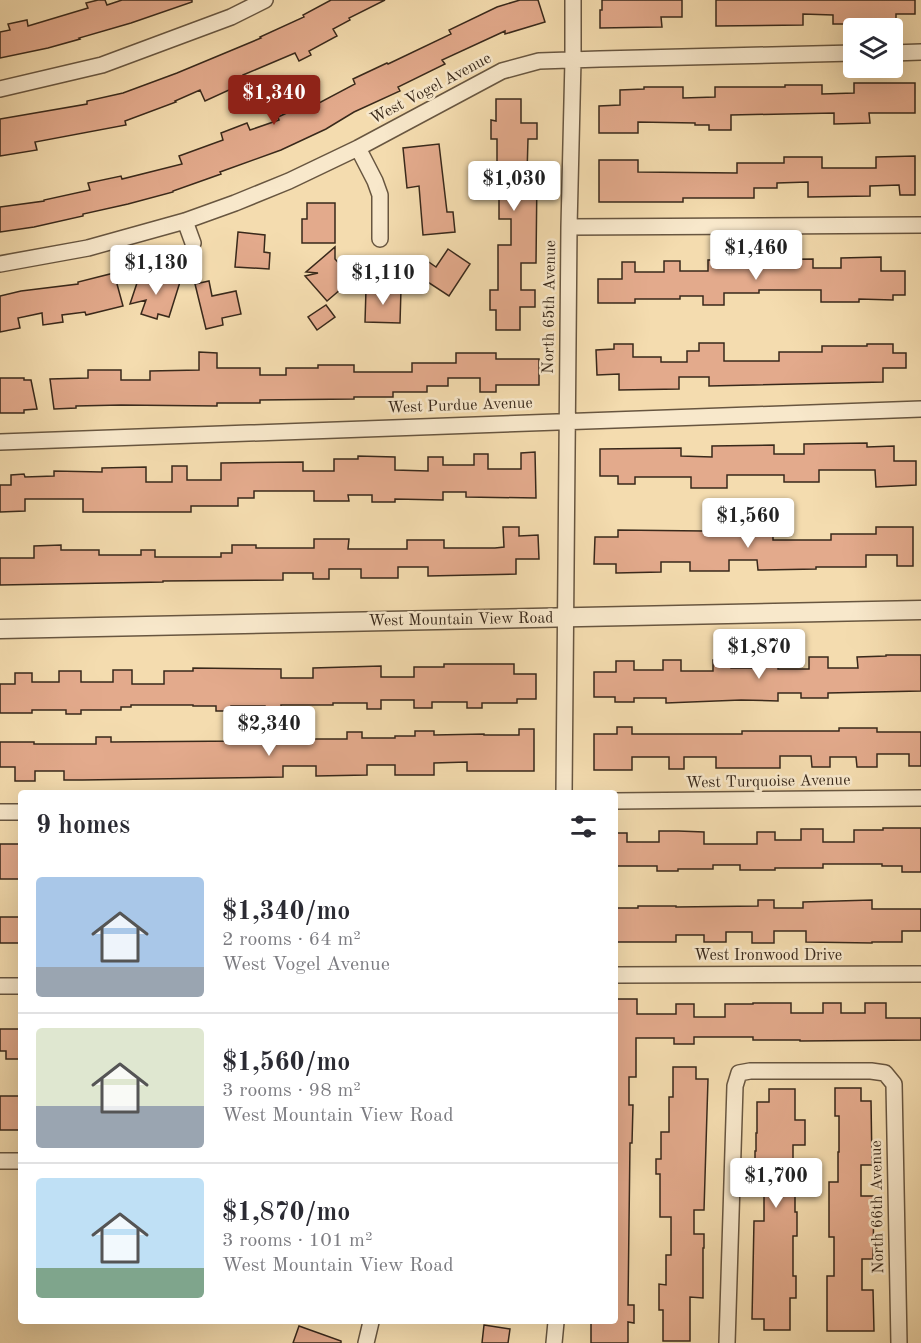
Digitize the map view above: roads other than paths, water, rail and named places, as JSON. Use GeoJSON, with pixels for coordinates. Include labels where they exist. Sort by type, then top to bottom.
{"type":"FeatureCollection","features":[{"type":"Feature","properties":{"kind":"street"},"geometry":{"type":"LineString","coordinates":[[0,89],[102,65],[231,17],[265,0]]}},
{"type":"Feature","properties":{"kind":"street","name":"North 65th Avenue"},"geometry":{"type":"LineString","coordinates":[[564,790],[573,0]]}},
{"type":"Feature","properties":{"kind":"street"},"geometry":{"type":"LineString","coordinates":[[903,53],[921,52]]}},
{"type":"Feature","properties":{"kind":"street","name":"West Vogel Avenue"},"geometry":{"type":"LineString","coordinates":[[0,264],[88,248],[185,221],[235,203],[289,181],[358,148],[502,70],[539,62],[573,60],[843,53]]}},
{"type":"Feature","properties":{"kind":"street"},"geometry":{"type":"LineString","coordinates":[[358,148],[380,195],[380,239]]}},
{"type":"Feature","properties":{"kind":"street"},"geometry":{"type":"LineString","coordinates":[[185,221],[193,243]]}},
{"type":"Feature","properties":{"kind":"street"},"geometry":{"type":"LineString","coordinates":[[569,227],[921,225]]}},
{"type":"Feature","properties":{"kind":"street","name":"West Purdue Avenue"},"geometry":{"type":"LineString","coordinates":[[0,442],[921,409]]}},
{"type":"Feature","properties":{"kind":"street","name":"West Mountain View Road"},"geometry":{"type":"LineString","coordinates":[[0,629],[921,610]]}},
{"type":"Feature","properties":{"kind":"street","name":"West Turquoise Avenue"},"geometry":{"type":"LineString","coordinates":[[618,801],[921,798]]}},
{"type":"Feature","properties":{"kind":"street"},"geometry":{"type":"LineString","coordinates":[[0,812],[18,812]]}},
{"type":"Feature","properties":{"kind":"street","name":"West Ironwood Drive"},"geometry":{"type":"LineString","coordinates":[[618,975],[921,974]]}},
{"type":"Feature","properties":{"kind":"street"},"geometry":{"type":"LineString","coordinates":[[0,986],[18,986]]}},
{"type":"Feature","properties":{"kind":"street","name":"North 66th Avenue"},"geometry":{"type":"LineString","coordinates":[[727,1343],[735,1086],[740,1073],[750,1071],[872,1071],[885,1073],[894,1084],[899,1343]]}},
{"type":"Feature","properties":{"kind":"street"},"geometry":{"type":"LineString","coordinates":[[0,1161],[18,1161]]}},
{"type":"Feature","properties":{"kind":"street"},"geometry":{"type":"LineString","coordinates":[[366,1343],[371,1324]]}},
{"type":"Feature","properties":{"kind":"street"},"geometry":{"type":"LineString","coordinates":[[554,1343],[556,1324]]}}]}
